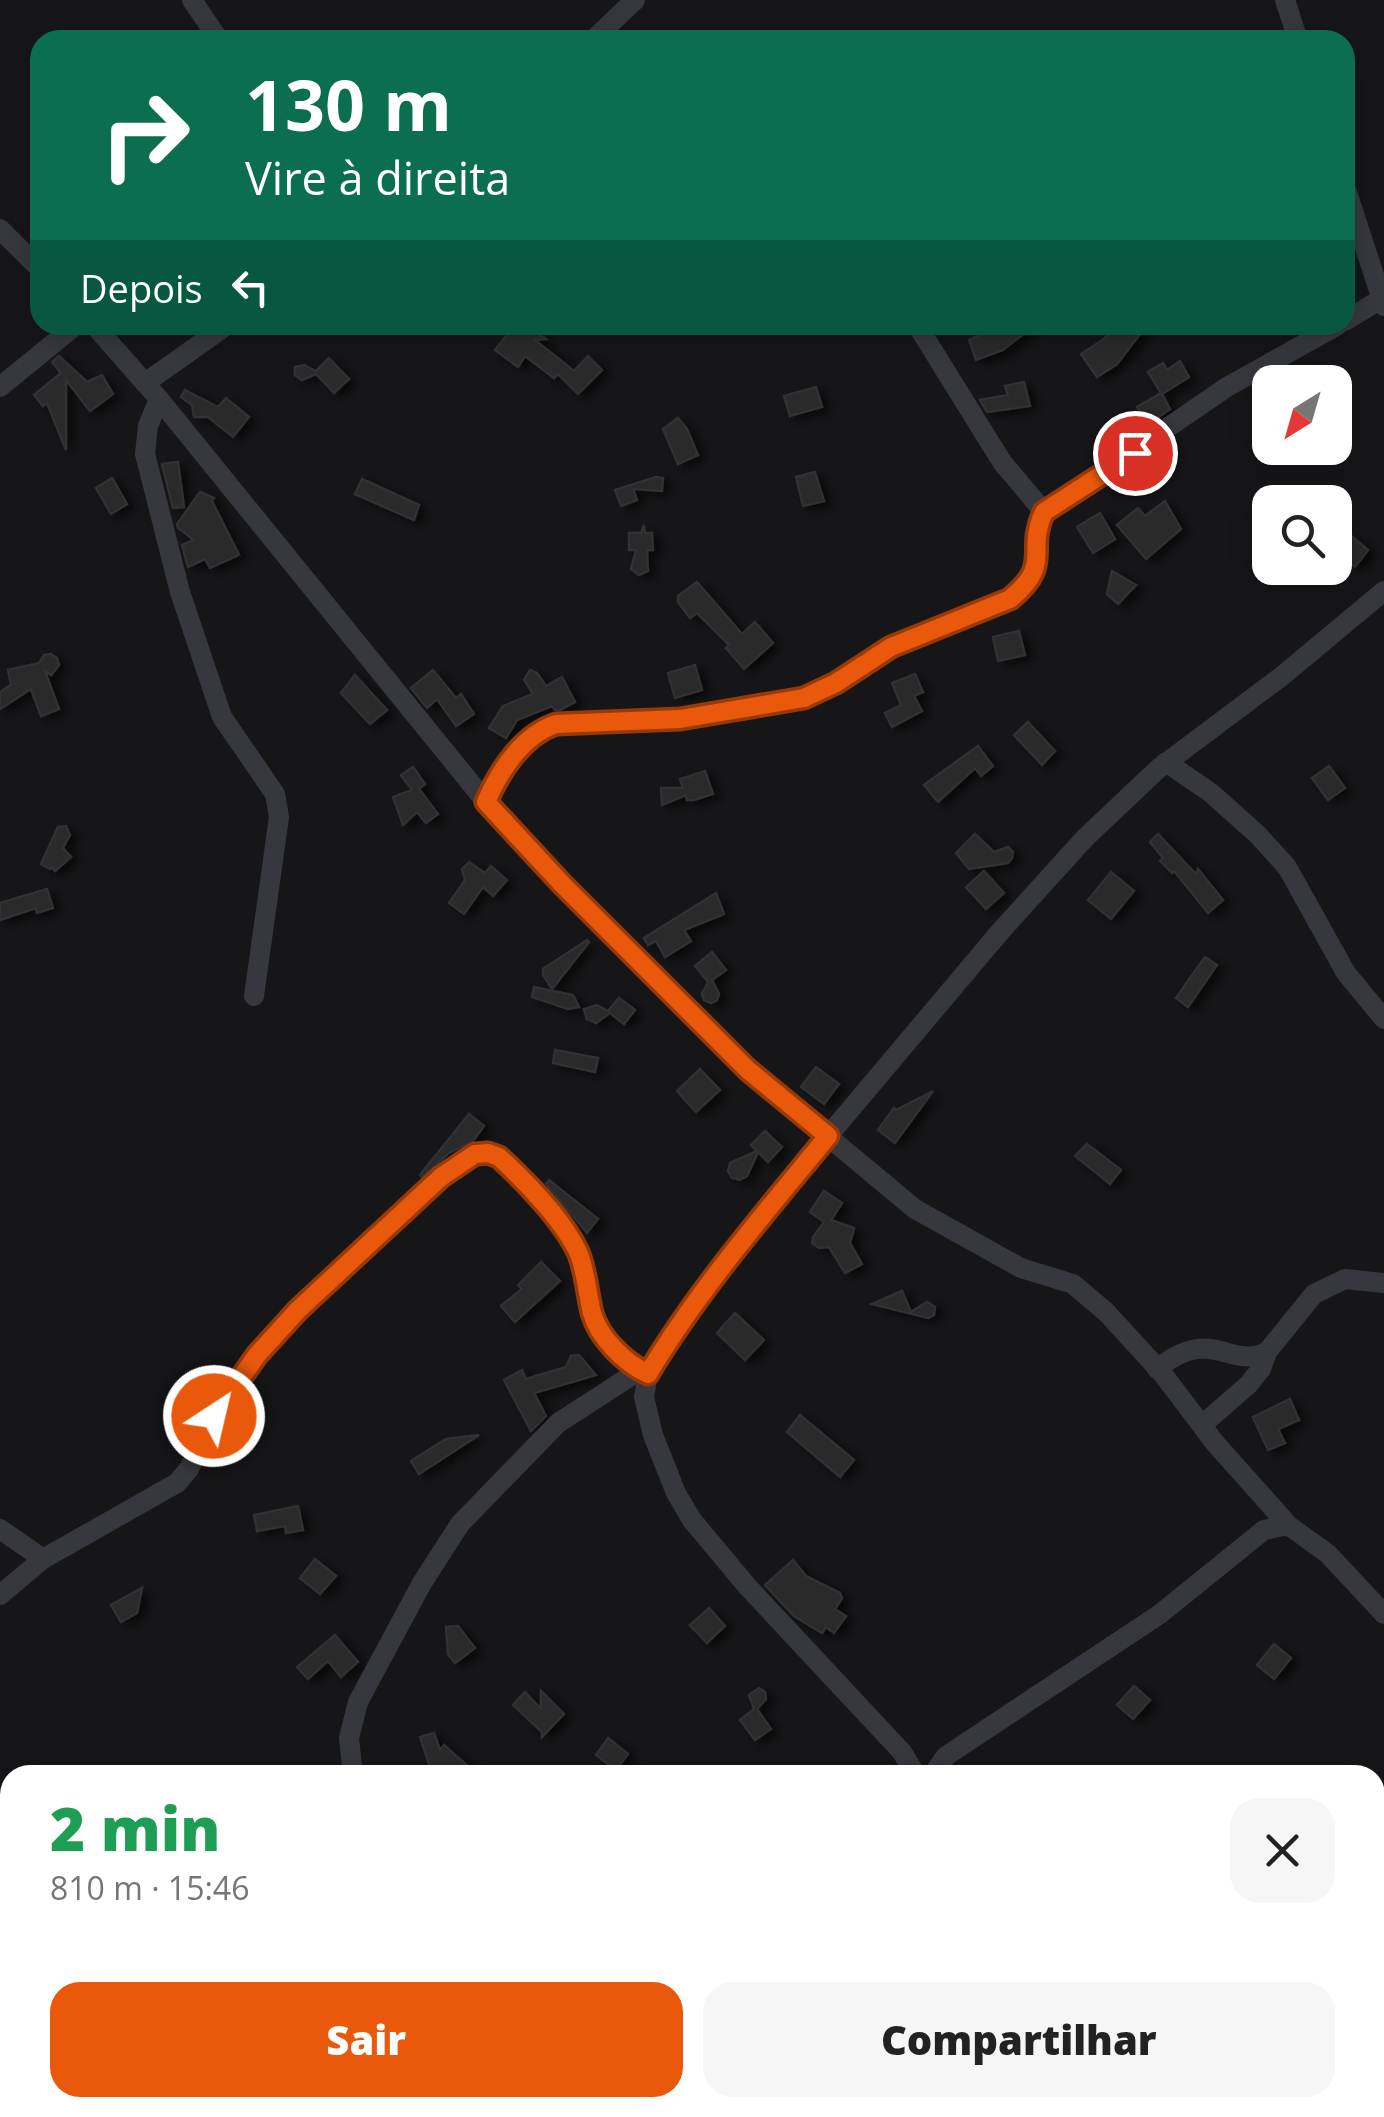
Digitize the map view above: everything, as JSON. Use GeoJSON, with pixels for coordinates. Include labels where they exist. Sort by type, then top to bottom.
{"type":"FeatureCollection","features":[{"type":"Feature","properties":{"kind":"street"},"geometry":{"type":"LineString","coordinates":[[192,0],[212,30]]}},
{"type":"Feature","properties":{"kind":"street"},"geometry":{"type":"LineString","coordinates":[[604,30],[635,0]]}},
{"type":"Feature","properties":{"kind":"street"},"geometry":{"type":"LineString","coordinates":[[1285,0],[1295,30]]}},
{"type":"Feature","properties":{"kind":"street"},"geometry":{"type":"LineString","coordinates":[[1355,217],[1383,302],[1355,316]]}},
{"type":"Feature","properties":{"kind":"street"},"geometry":{"type":"LineString","coordinates":[[0,229],[30,260]]}},
{"type":"Feature","properties":{"kind":"street"},"geometry":{"type":"LineString","coordinates":[[0,387],[64,335]]}},
{"type":"Feature","properties":{"kind":"street"},"geometry":{"type":"LineString","coordinates":[[103,335],[486,802],[748,1070],[915,1209],[1021,1268],[1073,1284],[1106,1312],[1264,1499],[1288,1525],[1328,1554],[1384,1614]]}},
{"type":"Feature","properties":{"kind":"street"},"geometry":{"type":"LineString","coordinates":[[216,335],[152,391],[145,454],[180,592],[222,717],[275,794],[279,818],[254,996]]}},
{"type":"Feature","properties":{"kind":"street"},"geometry":{"type":"LineString","coordinates":[[923,335],[976,424],[1044,512]]}},
{"type":"Feature","properties":{"kind":"street"},"geometry":{"type":"LineString","coordinates":[[486,802],[507,764],[544,728],[556,724],[680,719],[804,698],[836,683],[891,647],[1010,599],[1026,586],[1036,570],[1039,522],[1044,512],[1227,387],[1320,335]]}},
{"type":"Feature","properties":{"kind":"street"},"geometry":{"type":"LineString","coordinates":[[352,1765],[349,1738],[358,1702],[422,1583],[460,1524],[558,1423],[644,1372],[725,1263],[828,1136],[999,933],[1118,805],[1166,762],[1282,676],[1384,591]]}},
{"type":"Feature","properties":{"kind":"street"},"geometry":{"type":"LineString","coordinates":[[1166,762],[1211,794],[1257,834],[1287,867],[1346,973],[1384,1019]]}},
{"type":"Feature","properties":{"kind":"street"},"geometry":{"type":"LineString","coordinates":[[0,1595],[44,1558],[177,1483],[189,1469],[214,1416],[257,1355],[288,1322],[441,1177],[475,1154],[488,1153],[499,1157],[567,1232],[580,1256],[600,1332],[644,1372],[644,1398],[653,1435],[676,1493],[692,1520],[910,1765]]}},
{"type":"Feature","properties":{"kind":"street"},"geometry":{"type":"LineString","coordinates":[[1202,1425],[1248,1385],[1302,1306],[1326,1286],[1345,1279],[1384,1283]]}},
{"type":"Feature","properties":{"kind":"street"},"geometry":{"type":"LineString","coordinates":[[1158,1369],[1182,1351],[1200,1346],[1248,1356],[1268,1352]]}},
{"type":"Feature","properties":{"kind":"street"},"geometry":{"type":"LineString","coordinates":[[1264,1499],[1264,1530]]}},
{"type":"Feature","properties":{"kind":"street"},"geometry":{"type":"LineString","coordinates":[[940,1765],[946,1756],[1160,1614],[1264,1530],[1288,1525]]}},
{"type":"Feature","properties":{"kind":"street"},"geometry":{"type":"LineString","coordinates":[[0,1529],[44,1558]]}},
{"type":"Feature","properties":{"kind":"street"},"geometry":{"type":"LineString","coordinates":[[902,1752],[946,1756]]}},
{"type":"Feature","properties":{"kind":"building"},"geometry":{"type":"Polygon","coordinates":[[[507,335],[540,335],[546,339],[535,340],[574,371],[588,356],[602,370],[578,394],[558,374],[554,378],[525,356],[518,367],[495,350],[507,335]]]}},
{"type":"Feature","properties":{"kind":"building"},"geometry":{"type":"Polygon","coordinates":[[[980,335],[1022,335],[1003,350],[976,360],[969,340],[980,335]]]}},
{"type":"Feature","properties":{"kind":"building"},"geometry":{"type":"Polygon","coordinates":[[[1107,335],[1139,335],[1117,364],[1097,377],[1081,354],[1107,335]]]}},
{"type":"Feature","properties":{"kind":"building"},"geometry":{"type":"Polygon","coordinates":[[[59,356],[87,382],[102,375],[113,394],[90,411],[66,380],[66,450],[47,403],[43,406],[34,395],[61,373],[52,362],[59,356]]]}},
{"type":"Feature","properties":{"kind":"building"},"geometry":{"type":"Polygon","coordinates":[[[329,358],[349,379],[334,393],[316,374],[302,380],[295,375],[295,367],[304,365],[316,371],[329,358]]]}},
{"type":"Feature","properties":{"kind":"building"},"geometry":{"type":"Polygon","coordinates":[[[1180,361],[1189,377],[1162,394],[1170,409],[1147,425],[1137,407],[1161,393],[1148,372],[1163,363],[1167,370],[1180,361]]]}},
{"type":"Feature","properties":{"kind":"building"},"geometry":{"type":"Polygon","coordinates":[[[1024,382],[1030,406],[987,412],[980,400],[1008,395],[1005,386],[1024,382]]]}},
{"type":"Feature","properties":{"kind":"building"},"geometry":{"type":"Polygon","coordinates":[[[816,387],[822,407],[790,416],[784,396],[816,387]]]}},
{"type":"Feature","properties":{"kind":"building"},"geometry":{"type":"Polygon","coordinates":[[[185,390],[218,407],[226,398],[249,417],[233,437],[208,417],[194,417],[192,405],[181,397],[185,390]]]}},
{"type":"Feature","properties":{"kind":"building"},"geometry":{"type":"Polygon","coordinates":[[[678,418],[698,455],[678,464],[663,429],[678,418]]]}},
{"type":"Feature","properties":{"kind":"building"},"geometry":{"type":"Polygon","coordinates":[[[178,462],[184,507],[173,508],[162,464],[178,462]]]}},
{"type":"Feature","properties":{"kind":"building"},"geometry":{"type":"Polygon","coordinates":[[[815,472],[824,501],[803,506],[796,477],[815,472]]]}},
{"type":"Feature","properties":{"kind":"building"},"geometry":{"type":"Polygon","coordinates":[[[112,478],[127,504],[111,514],[96,488],[112,478]]]}},
{"type":"Feature","properties":{"kind":"building"},"geometry":{"type":"Polygon","coordinates":[[[663,478],[662,491],[633,489],[637,500],[621,506],[615,490],[663,478]]]}},
{"type":"Feature","properties":{"kind":"building"},"geometry":{"type":"Polygon","coordinates":[[[362,479],[419,505],[414,520],[355,494],[362,479]]]}},
{"type":"Feature","properties":{"kind":"building"},"geometry":{"type":"Polygon","coordinates":[[[200,492],[214,498],[212,501],[239,555],[210,568],[205,559],[188,567],[182,545],[194,540],[177,524],[200,492]]]}},
{"type":"Feature","properties":{"kind":"building"},"geometry":{"type":"Polygon","coordinates":[[[1165,501],[1181,529],[1146,559],[1117,525],[1138,508],[1145,516],[1165,501]]]}},
{"type":"Feature","properties":{"kind":"building"},"geometry":{"type":"Polygon","coordinates":[[[1100,513],[1115,539],[1093,553],[1077,527],[1100,513]]]}},
{"type":"Feature","properties":{"kind":"building"},"geometry":{"type":"Polygon","coordinates":[[[644,525],[645,533],[652,533],[653,550],[647,550],[648,571],[639,575],[631,569],[636,550],[629,550],[629,533],[641,533],[644,525]]]}},
{"type":"Feature","properties":{"kind":"building"},"geometry":{"type":"Polygon","coordinates":[[[1352,537],[1368,550],[1355,567],[1352,564],[1352,537]]]}},
{"type":"Feature","properties":{"kind":"building"},"geometry":{"type":"Polygon","coordinates":[[[1112,571],[1136,585],[1118,604],[1107,594],[1112,571]]]}},
{"type":"Feature","properties":{"kind":"building"},"geometry":{"type":"Polygon","coordinates":[[[697,582],[742,634],[755,622],[773,643],[744,669],[726,648],[729,645],[697,613],[690,618],[678,602],[678,596],[697,582]]]}},
{"type":"Feature","properties":{"kind":"building"},"geometry":{"type":"Polygon","coordinates":[[[1019,631],[1025,655],[998,661],[993,637],[1019,631]]]}},
{"type":"Feature","properties":{"kind":"building"},"geometry":{"type":"Polygon","coordinates":[[[51,654],[59,665],[51,675],[45,671],[59,709],[41,716],[31,689],[0,709],[0,692],[11,685],[8,670],[39,663],[44,655],[51,654]]]}},
{"type":"Feature","properties":{"kind":"building"},"geometry":{"type":"Polygon","coordinates":[[[695,665],[702,690],[675,698],[668,673],[695,665]]]}},
{"type":"Feature","properties":{"kind":"building"},"geometry":{"type":"Polygon","coordinates":[[[433,670],[456,698],[461,694],[474,714],[456,726],[437,699],[427,708],[411,688],[433,670]]]}},
{"type":"Feature","properties":{"kind":"building"},"geometry":{"type":"Polygon","coordinates":[[[530,670],[546,686],[562,677],[575,702],[560,710],[552,706],[517,720],[506,738],[489,728],[503,706],[533,694],[524,680],[530,670]]]}},
{"type":"Feature","properties":{"kind":"building"},"geometry":{"type":"Polygon","coordinates":[[[915,674],[923,692],[914,696],[922,711],[892,727],[885,713],[901,705],[892,683],[915,674]]]}},
{"type":"Feature","properties":{"kind":"building"},"geometry":{"type":"Polygon","coordinates":[[[355,675],[387,710],[370,724],[341,693],[355,675]]]}},
{"type":"Feature","properties":{"kind":"building"},"geometry":{"type":"Polygon","coordinates":[[[1028,722],[1055,751],[1042,765],[1014,735],[1028,722]]]}},
{"type":"Feature","properties":{"kind":"building"},"geometry":{"type":"Polygon","coordinates":[[[978,746],[993,766],[981,776],[975,768],[938,802],[924,785],[978,746]]]}},
{"type":"Feature","properties":{"kind":"building"},"geometry":{"type":"Polygon","coordinates":[[[1329,766],[1345,788],[1328,800],[1312,778],[1329,766]]]}},
{"type":"Feature","properties":{"kind":"building"},"geometry":{"type":"Polygon","coordinates":[[[413,767],[425,784],[419,789],[438,814],[426,823],[417,812],[403,825],[393,797],[412,790],[401,775],[413,767]]]}},
{"type":"Feature","properties":{"kind":"building"},"geometry":{"type":"Polygon","coordinates":[[[705,771],[713,794],[694,800],[687,800],[686,795],[662,805],[661,788],[683,788],[680,779],[705,771]]]}},
{"type":"Feature","properties":{"kind":"building"},"geometry":{"type":"Polygon","coordinates":[[[66,826],[70,835],[63,848],[71,857],[55,871],[41,864],[58,827],[66,826]]]}},
{"type":"Feature","properties":{"kind":"building"},"geometry":{"type":"Polygon","coordinates":[[[975,834],[994,852],[1008,847],[1012,858],[1008,863],[969,869],[956,853],[975,834]]]}},
{"type":"Feature","properties":{"kind":"building"},"geometry":{"type":"Polygon","coordinates":[[[1158,834],[1196,874],[1198,869],[1223,900],[1208,913],[1174,871],[1160,861],[1163,858],[1150,842],[1158,834]]]}},
{"type":"Feature","properties":{"kind":"building"},"geometry":{"type":"Polygon","coordinates":[[[469,862],[485,873],[491,866],[507,880],[493,896],[483,887],[464,914],[449,903],[465,880],[462,869],[469,862]]]}},
{"type":"Feature","properties":{"kind":"building"},"geometry":{"type":"Polygon","coordinates":[[[984,871],[1004,893],[986,909],[966,887],[984,871]]]}},
{"type":"Feature","properties":{"kind":"building"},"geometry":{"type":"Polygon","coordinates":[[[1111,872],[1134,891],[1111,919],[1088,900],[1111,872]]]}},
{"type":"Feature","properties":{"kind":"building"},"geometry":{"type":"Polygon","coordinates":[[[47,889],[53,908],[37,913],[36,908],[0,920],[0,903],[47,889]]]}},
{"type":"Feature","properties":{"kind":"building"},"geometry":{"type":"Polygon","coordinates":[[[716,893],[724,914],[684,930],[691,941],[665,957],[656,941],[648,945],[644,938],[716,893]]]}},
{"type":"Feature","properties":{"kind":"building"},"geometry":{"type":"Polygon","coordinates":[[[589,942],[552,989],[543,969],[589,942]]]}},
{"type":"Feature","properties":{"kind":"building"},"geometry":{"type":"Polygon","coordinates":[[[712,952],[726,970],[712,980],[719,994],[711,1003],[702,994],[708,982],[695,966],[712,952]]]}},
{"type":"Feature","properties":{"kind":"building"},"geometry":{"type":"Polygon","coordinates":[[[1205,957],[1217,965],[1188,1007],[1176,998],[1205,957]]]}},
{"type":"Feature","properties":{"kind":"building"},"geometry":{"type":"Polygon","coordinates":[[[534,987],[573,995],[579,1007],[568,1009],[532,997],[534,987]]]}},
{"type":"Feature","properties":{"kind":"building"},"geometry":{"type":"Polygon","coordinates":[[[619,998],[635,1010],[624,1024],[610,1013],[596,1023],[587,1019],[584,1009],[597,1005],[608,1011],[619,998]]]}},
{"type":"Feature","properties":{"kind":"building"},"geometry":{"type":"Polygon","coordinates":[[[555,1050],[598,1058],[595,1072],[553,1063],[555,1050]]]}},
{"type":"Feature","properties":{"kind":"building"},"geometry":{"type":"Polygon","coordinates":[[[816,1067],[839,1084],[824,1104],[801,1087],[816,1067]]]}},
{"type":"Feature","properties":{"kind":"building"},"geometry":{"type":"Polygon","coordinates":[[[700,1069],[720,1090],[696,1112],[677,1091],[700,1069]]]}},
{"type":"Feature","properties":{"kind":"building"},"geometry":{"type":"Polygon","coordinates":[[[933,1091],[895,1143],[878,1130],[894,1108],[933,1091]]]}},
{"type":"Feature","properties":{"kind":"building"},"geometry":{"type":"Polygon","coordinates":[[[469,1114],[484,1126],[473,1141],[449,1153],[422,1177],[420,1175],[469,1114]]]}},
{"type":"Feature","properties":{"kind":"building"},"geometry":{"type":"Polygon","coordinates":[[[765,1131],[782,1147],[768,1162],[758,1152],[747,1176],[740,1180],[732,1178],[728,1171],[730,1163],[757,1151],[751,1145],[765,1131]]]}},
{"type":"Feature","properties":{"kind":"building"},"geometry":{"type":"Polygon","coordinates":[[[1087,1144],[1121,1170],[1110,1184],[1075,1156],[1087,1144]]]}},
{"type":"Feature","properties":{"kind":"building"},"geometry":{"type":"Polygon","coordinates":[[[549,1180],[598,1219],[587,1233],[546,1184],[549,1180]]]}},
{"type":"Feature","properties":{"kind":"building"},"geometry":{"type":"Polygon","coordinates":[[[824,1191],[842,1203],[831,1220],[854,1228],[850,1243],[862,1264],[845,1273],[829,1247],[819,1248],[812,1243],[824,1222],[810,1212],[824,1191]]]}},
{"type":"Feature","properties":{"kind":"building"},"geometry":{"type":"Polygon","coordinates":[[[541,1262],[560,1281],[515,1322],[501,1306],[522,1289],[518,1285],[541,1262]]]}},
{"type":"Feature","properties":{"kind":"building"},"geometry":{"type":"Polygon","coordinates":[[[902,1291],[911,1312],[927,1302],[935,1307],[934,1315],[928,1318],[872,1304],[902,1291]]]}},
{"type":"Feature","properties":{"kind":"building"},"geometry":{"type":"Polygon","coordinates":[[[735,1313],[764,1340],[745,1360],[717,1333],[735,1313]]]}},
{"type":"Feature","properties":{"kind":"building"},"geometry":{"type":"Polygon","coordinates":[[[579,1355],[596,1375],[534,1393],[546,1416],[531,1431],[504,1380],[522,1370],[526,1379],[566,1367],[571,1356],[579,1355]]]}},
{"type":"Feature","properties":{"kind":"building"},"geometry":{"type":"Polygon","coordinates":[[[1290,1399],[1299,1420],[1278,1429],[1285,1443],[1268,1450],[1253,1417],[1290,1399]]]}},
{"type":"Feature","properties":{"kind":"building"},"geometry":{"type":"Polygon","coordinates":[[[800,1415],[854,1460],[840,1477],[787,1432],[800,1415]]]}},
{"type":"Feature","properties":{"kind":"building"},"geometry":{"type":"Polygon","coordinates":[[[479,1435],[419,1474],[411,1461],[446,1439],[479,1435]]]}},
{"type":"Feature","properties":{"kind":"building"},"geometry":{"type":"Polygon","coordinates":[[[298,1506],[303,1530],[286,1533],[285,1526],[257,1531],[254,1515],[298,1506]]]}},
{"type":"Feature","properties":{"kind":"building"},"geometry":{"type":"Polygon","coordinates":[[[315,1559],[336,1576],[320,1594],[300,1578],[315,1559]]]}},
{"type":"Feature","properties":{"kind":"building"},"geometry":{"type":"Polygon","coordinates":[[[793,1560],[806,1576],[840,1593],[842,1598],[835,1609],[846,1616],[834,1633],[826,1627],[822,1633],[794,1616],[765,1585],[793,1560]]]}},
{"type":"Feature","properties":{"kind":"building"},"geometry":{"type":"Polygon","coordinates":[[[142,1588],[137,1613],[121,1622],[111,1605],[142,1588]]]}},
{"type":"Feature","properties":{"kind":"building"},"geometry":{"type":"Polygon","coordinates":[[[709,1608],[725,1626],[707,1643],[690,1625],[709,1608]]]}},
{"type":"Feature","properties":{"kind":"building"},"geometry":{"type":"Polygon","coordinates":[[[458,1626],[475,1648],[455,1663],[448,1654],[446,1627],[458,1626]]]}},
{"type":"Feature","properties":{"kind":"building"},"geometry":{"type":"Polygon","coordinates":[[[335,1635],[358,1662],[341,1677],[328,1661],[308,1679],[297,1667],[335,1635]]]}},
{"type":"Feature","properties":{"kind":"building"},"geometry":{"type":"Polygon","coordinates":[[[1274,1644],[1291,1658],[1274,1679],[1257,1665],[1274,1644]]]}},
{"type":"Feature","properties":{"kind":"building"},"geometry":{"type":"Polygon","coordinates":[[[1134,1686],[1150,1700],[1133,1719],[1117,1705],[1134,1686]]]}},
{"type":"Feature","properties":{"kind":"building"},"geometry":{"type":"Polygon","coordinates":[[[759,1688],[766,1699],[757,1709],[771,1729],[755,1740],[740,1720],[754,1709],[749,1695],[759,1688]]]}},
{"type":"Feature","properties":{"kind":"building"},"geometry":{"type":"Polygon","coordinates":[[[541,1691],[564,1714],[542,1737],[542,1732],[513,1705],[525,1692],[541,1709],[541,1691]]]}},
{"type":"Feature","properties":{"kind":"building"},"geometry":{"type":"Polygon","coordinates":[[[434,1733],[440,1750],[444,1745],[467,1765],[430,1765],[420,1737],[434,1733]]]}},
{"type":"Feature","properties":{"kind":"building"},"geometry":{"type":"Polygon","coordinates":[[[608,1738],[628,1754],[620,1765],[609,1765],[596,1755],[608,1738]]]}},
{"type":"Feature","properties":{"kind":"route"},"geometry":{"type":"LineString","coordinates":[[214,1416],[257,1355],[298,1310],[441,1177],[475,1154],[499,1157],[567,1232],[580,1256],[600,1332],[622,1357],[648,1374],[725,1263],[828,1136],[748,1070],[562,884],[486,802],[494,782],[544,728],[556,724],[680,719],[804,698],[836,683],[891,647],[1010,599],[1026,586],[1036,570],[1039,522],[1044,512],[1135,453]]}}]}
